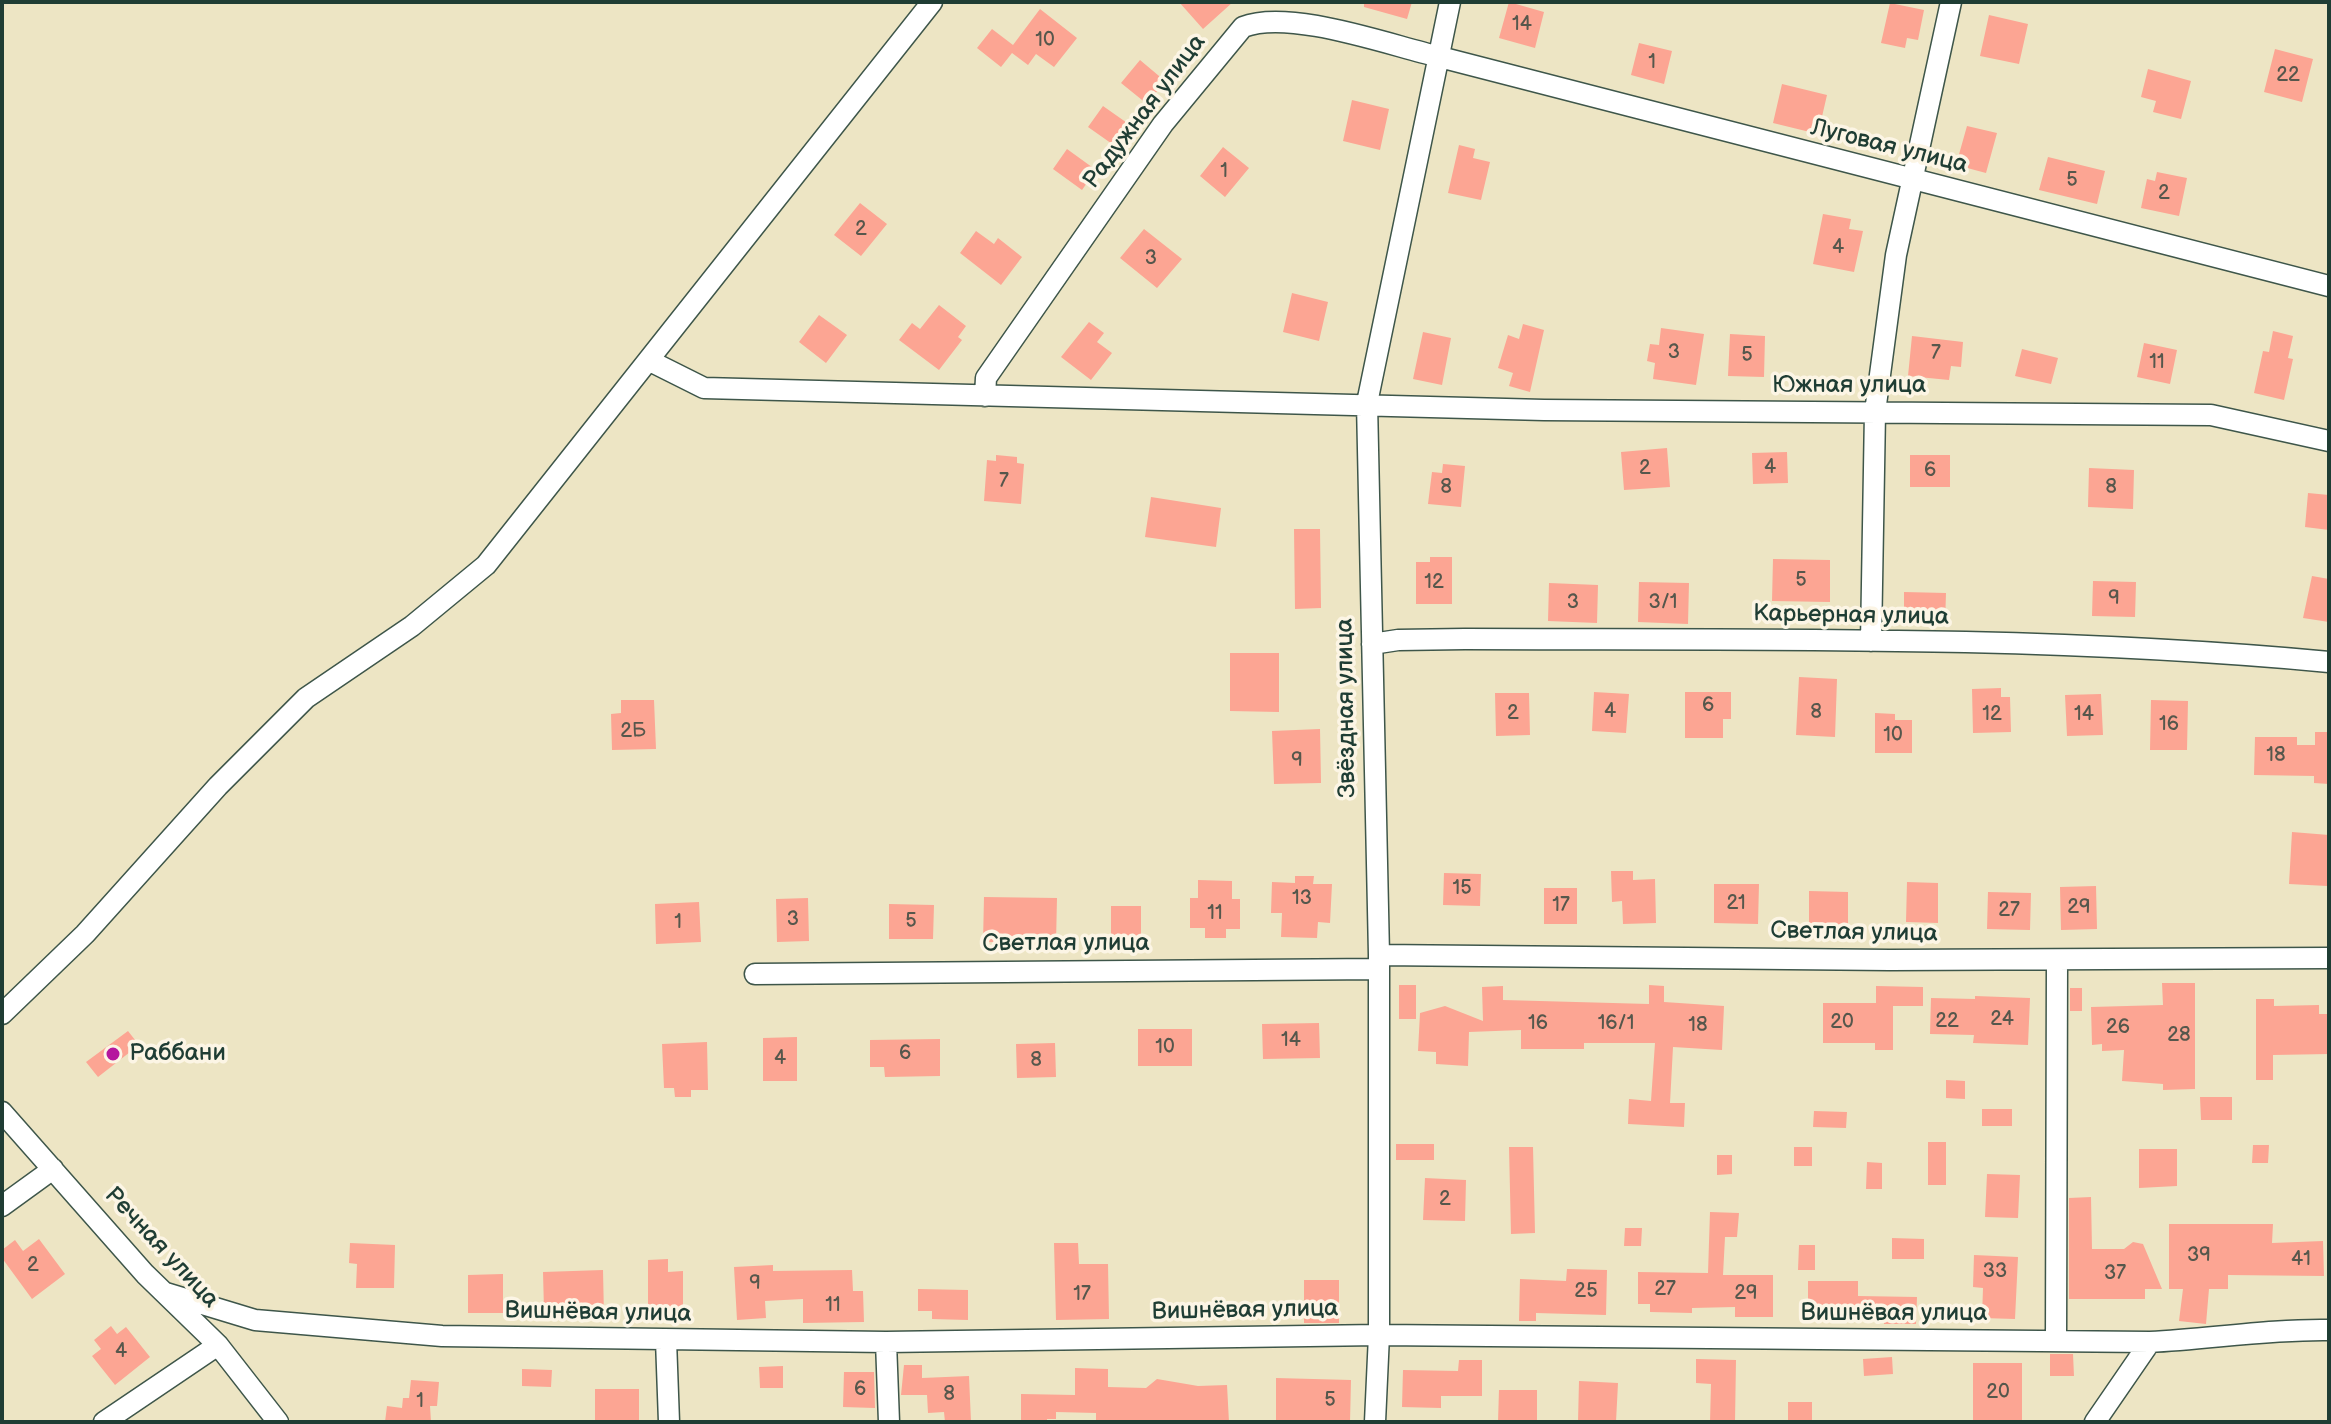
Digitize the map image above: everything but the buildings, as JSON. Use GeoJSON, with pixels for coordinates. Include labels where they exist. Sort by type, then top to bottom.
{"type":"FeatureCollection","features":[{"type":"Feature","properties":{"kind":"street"},"geometry":{"type":"LineString","coordinates":[[2,1014],[85,934],[218,786],[306,698],[412,626],[486,565],[932,2]]}},
{"type":"Feature","properties":{"kind":"street","name":"Звёздная улица"},"geometry":{"type":"LineString","coordinates":[[1375,1422],[1379,1335],[1378,962],[1367,403],[1436,56],[1450,2]]}},
{"type":"Feature","properties":{"kind":"street"},"geometry":{"type":"LineString","coordinates":[[1871,641],[1875,412],[1896,255],[1915,180],[1951,2]]}},
{"type":"Feature","properties":{"kind":"street","name":"Радужная улица"},"geometry":{"type":"LineString","coordinates":[[985,396],[986,378],[1136,162],[1243,27],[1262,20],[1287,21],[1436,56]]}},
{"type":"Feature","properties":{"kind":"street","name":"Луговая улица"},"geometry":{"type":"LineString","coordinates":[[1436,56],[2329,286]]}},
{"type":"Feature","properties":{"kind":"street","name":"Южная улица"},"geometry":{"type":"LineString","coordinates":[[650,361],[704,388],[1544,410],[2211,415],[2329,441]]}},
{"type":"Feature","properties":{"kind":"street","name":"Карьерная улица"},"geometry":{"type":"LineString","coordinates":[[1372,644],[1398,640],[1465,639],[1871,641],[2199,650],[2329,662]]}},
{"type":"Feature","properties":{"kind":"street","name":"Светлая улица"},"geometry":{"type":"LineString","coordinates":[[755,974],[1378,962],[2329,958]]}},
{"type":"Feature","properties":{"kind":"street"},"geometry":{"type":"LineString","coordinates":[[2056,1341],[2057,960]]}},
{"type":"Feature","properties":{"kind":"street","name":"Речная улица"},"geometry":{"type":"LineString","coordinates":[[2,1112],[166,1293],[218,1345],[278,1422]]}},
{"type":"Feature","properties":{"kind":"street"},"geometry":{"type":"LineString","coordinates":[[2,1206],[53,1169]]}},
{"type":"Feature","properties":{"kind":"street","name":"Вишнёвая улица"},"geometry":{"type":"LineString","coordinates":[[166,1293],[255,1320],[442,1336],[666,1340],[886,1342],[1379,1335],[2150,1342],[2226,1338],[2276,1329],[2329,1330]]}},
{"type":"Feature","properties":{"kind":"street"},"geometry":{"type":"LineString","coordinates":[[666,1340],[669,1422]]}},
{"type":"Feature","properties":{"kind":"street"},"geometry":{"type":"LineString","coordinates":[[886,1342],[889,1422]]}},
{"type":"Feature","properties":{"kind":"street"},"geometry":{"type":"LineString","coordinates":[[2095,1422],[2150,1342]]}},
{"type":"Feature","properties":{"kind":"street"},"geometry":{"type":"LineString","coordinates":[[104,1422],[218,1345]]}},
{"type":"Feature","properties":{"kind":"place","name":"Раббани"},"geometry":{"type":"Point","coordinates":[113,1054]}}]}
